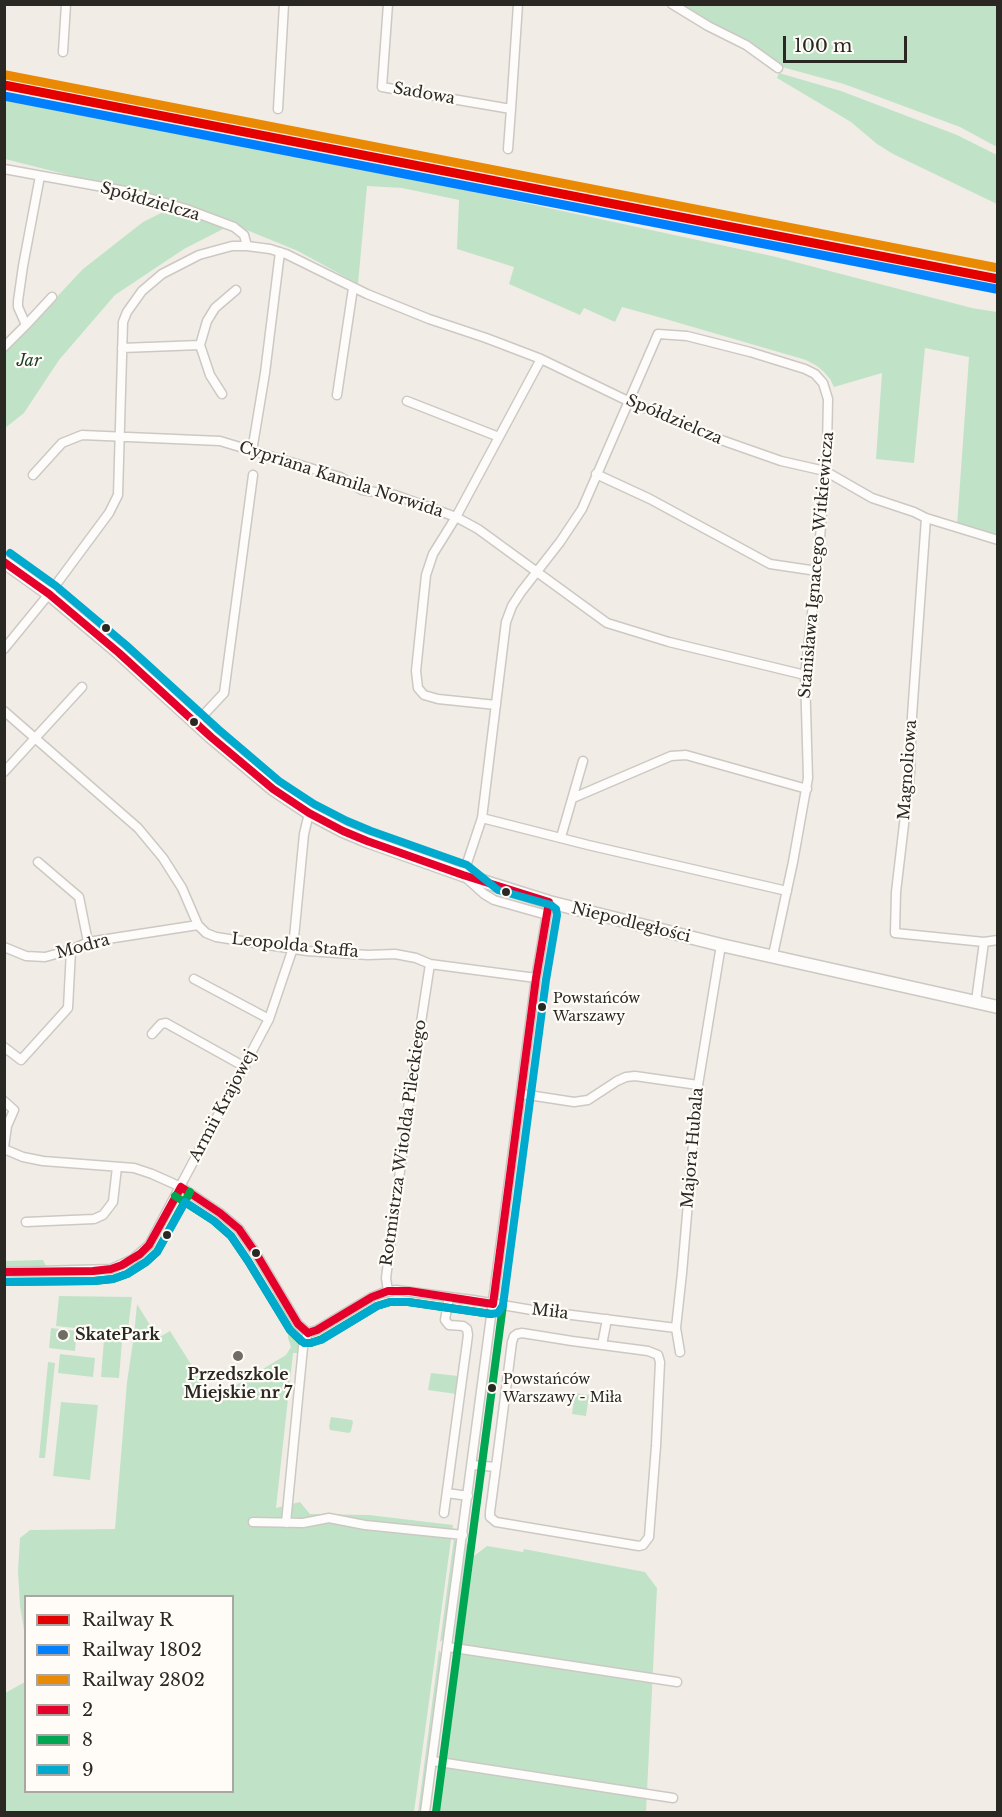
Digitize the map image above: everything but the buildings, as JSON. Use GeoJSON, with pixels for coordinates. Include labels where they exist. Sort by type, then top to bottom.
{"type":"FeatureCollection","features":[{"type":"Feature","properties":{"kind":"street"},"geometry":{"type":"LineString","coordinates":[[63,52],[66,4]]}},
{"type":"Feature","properties":{"kind":"street"},"geometry":{"type":"LineString","coordinates":[[278,109],[284,4]]}},
{"type":"Feature","properties":{"kind":"street","name":"Sadowa"},"geometry":{"type":"LineString","coordinates":[[388,4],[382,87],[511,109]]}},
{"type":"Feature","properties":{"kind":"street"},"geometry":{"type":"LineString","coordinates":[[508,149],[518,4]]}},
{"type":"Feature","properties":{"kind":"street"},"geometry":{"type":"LineString","coordinates":[[672,4],[746,45],[778,68]]}},
{"type":"Feature","properties":{"kind":"street","name":"Spółdzielcza"},"geometry":{"type":"LineString","coordinates":[[4,169],[125,191],[186,209],[234,227],[244,234],[247,246]]}},
{"type":"Feature","properties":{"kind":"street"},"geometry":{"type":"LineString","coordinates":[[26,325],[18,308],[18,301],[40,176]]}},
{"type":"Feature","properties":{"kind":"street","name":"Spółdzielcza"},"geometry":{"type":"LineString","coordinates":[[4,649],[49,594],[108,513],[118,495],[123,322],[127,312],[154,279],[199,255],[232,246],[247,246],[280,252],[353,288],[429,319],[541,359],[628,401],[724,441],[772,458],[825,471],[872,498],[926,518],[998,540]]}},
{"type":"Feature","properties":{"kind":"street"},"geometry":{"type":"LineString","coordinates":[[252,451],[265,373],[280,252]]}},
{"type":"Feature","properties":{"kind":"street"},"geometry":{"type":"LineString","coordinates":[[337,395],[353,288]]}},
{"type":"Feature","properties":{"kind":"street"},"geometry":{"type":"LineString","coordinates":[[222,394],[210,375],[200,345],[207,321],[215,308],[236,290]]}},
{"type":"Feature","properties":{"kind":"street"},"geometry":{"type":"LineString","coordinates":[[4,347],[52,297]]}},
{"type":"Feature","properties":{"kind":"street","name":"Stanisława Ignacego Witkiewicza"},"geometry":{"type":"LineString","coordinates":[[628,401],[658,334],[687,336],[778,361],[815,374],[823,383],[828,399],[817,571],[805,675],[807,789],[773,955]]}},
{"type":"Feature","properties":{"kind":"street"},"geometry":{"type":"LineString","coordinates":[[122,348],[200,345]]}},
{"type":"Feature","properties":{"kind":"street"},"geometry":{"type":"LineString","coordinates":[[496,705],[438,699],[424,695],[418,688],[416,671],[426,575],[433,554],[456,517],[541,359]]}},
{"type":"Feature","properties":{"kind":"street"},"geometry":{"type":"LineString","coordinates":[[407,400],[499,437]]}},
{"type":"Feature","properties":{"kind":"street"},"geometry":{"type":"LineString","coordinates":[[463,875],[482,818],[506,622],[512,606],[582,509],[628,401]]}},
{"type":"Feature","properties":{"kind":"street","name":"Cypriana Kamila Norwida"},"geometry":{"type":"LineString","coordinates":[[33,475],[62,443],[82,435],[220,441],[339,477],[362,490],[395,495],[456,517],[485,534],[607,623],[669,642],[805,675]]}},
{"type":"Feature","properties":{"kind":"street"},"geometry":{"type":"LineString","coordinates":[[596,474],[650,499],[770,564],[817,571]]}},
{"type":"Feature","properties":{"kind":"street"},"geometry":{"type":"LineString","coordinates":[[196,723],[224,693],[253,475]]}},
{"type":"Feature","properties":{"kind":"street","name":"Magnoliowa"},"geometry":{"type":"LineString","coordinates":[[926,518],[910,773],[896,892],[894,933],[984,942],[998,940]]}},
{"type":"Feature","properties":{"kind":"street","name":"Niepodległości"},"geometry":{"type":"LineString","coordinates":[[4,562],[49,594],[119,653],[273,789],[309,813],[367,841],[463,875],[548,909],[773,955],[998,1007]]}},
{"type":"Feature","properties":{"kind":"street"},"geometry":{"type":"LineString","coordinates":[[4,772],[82,687]]}},
{"type":"Feature","properties":{"kind":"street"},"geometry":{"type":"LineString","coordinates":[[4,711],[138,828],[163,858],[182,888],[198,926]]}},
{"type":"Feature","properties":{"kind":"street"},"geometry":{"type":"LineString","coordinates":[[573,798],[671,756],[686,754],[807,789]]}},
{"type":"Feature","properties":{"kind":"street"},"geometry":{"type":"LineString","coordinates":[[561,837],[583,761]]}},
{"type":"Feature","properties":{"kind":"street","name":"Armii Krajowej"},"geometry":{"type":"LineString","coordinates":[[4,1272],[111,1269],[140,1254],[149,1245],[269,1019],[293,948],[304,834],[309,813]]}},
{"type":"Feature","properties":{"kind":"street"},"geometry":{"type":"LineString","coordinates":[[482,818],[787,891]]}},
{"type":"Feature","properties":{"kind":"street"},"geometry":{"type":"LineString","coordinates":[[38,862],[78,897],[88,942]]}},
{"type":"Feature","properties":{"kind":"street"},"geometry":{"type":"LineString","coordinates":[[425,1812],[536,978],[548,909]]}},
{"type":"Feature","properties":{"kind":"street","name":"Modra"},"geometry":{"type":"LineString","coordinates":[[4,947],[26,956],[45,957],[71,950],[88,942],[198,926]]}},
{"type":"Feature","properties":{"kind":"street","name":"Leopolda Staffa"},"geometry":{"type":"LineString","coordinates":[[198,926],[206,933],[216,937],[307,951],[368,955],[395,954],[416,958],[430,964],[536,978]]}},
{"type":"Feature","properties":{"kind":"street"},"geometry":{"type":"LineString","coordinates":[[976,1001],[984,942]]}},
{"type":"Feature","properties":{"kind":"street","name":"Majora Hubala"},"geometry":{"type":"LineString","coordinates":[[680,1352],[676,1328],[698,1085],[721,945]]}},
{"type":"Feature","properties":{"kind":"street"},"geometry":{"type":"LineString","coordinates":[[4,1047],[21,1060],[68,1008],[71,950]]}},
{"type":"Feature","properties":{"kind":"street","name":"Rotmistrza Witolda Pileckiego"},"geometry":{"type":"LineString","coordinates":[[308,1333],[372,1297],[388,1291],[386,1278],[430,964]]}},
{"type":"Feature","properties":{"kind":"street"},"geometry":{"type":"LineString","coordinates":[[194,979],[269,1019]]}},
{"type":"Feature","properties":{"kind":"street"},"geometry":{"type":"LineString","coordinates":[[152,1034],[161,1024],[166,1023],[245,1066]]}},
{"type":"Feature","properties":{"kind":"street"},"geometry":{"type":"LineString","coordinates":[[522,1094],[574,1102],[588,1100],[617,1081],[635,1076],[698,1085]]}},
{"type":"Feature","properties":{"kind":"street"},"geometry":{"type":"LineString","coordinates":[[4,1101],[14,1110],[7,1126],[4,1148],[23,1157],[43,1161],[134,1168],[152,1174],[181,1187],[220,1213],[239,1229],[257,1255],[298,1324],[308,1333],[303,1347],[286,1523]]}},
{"type":"Feature","properties":{"kind":"street"},"geometry":{"type":"LineString","coordinates":[[26,1222],[94,1218],[103,1215],[113,1202],[117,1167]]}},
{"type":"Feature","properties":{"kind":"street","name":"Miła"},"geometry":{"type":"LineString","coordinates":[[388,1291],[401,1290],[676,1328]]}},
{"type":"Feature","properties":{"kind":"street"},"geometry":{"type":"LineString","coordinates":[[444,1513],[468,1335],[467,1329],[463,1326],[449,1324],[445,1320],[449,1297]]}},
{"type":"Feature","properties":{"kind":"street"},"geometry":{"type":"LineString","coordinates":[[602,1345],[607,1319]]}},
{"type":"Feature","properties":{"kind":"street"},"geometry":{"type":"LineString","coordinates":[[522,1333],[648,1351],[658,1355],[660,1362],[656,1446],[649,1537],[646,1543],[639,1546],[496,1522],[490,1516],[490,1512],[496,1467],[514,1336],[522,1333]]}},
{"type":"Feature","properties":{"kind":"street"},"geometry":{"type":"LineString","coordinates":[[472,1465],[496,1467]]}},
{"type":"Feature","properties":{"kind":"street"},"geometry":{"type":"LineString","coordinates":[[447,1493],[468,1496]]}},
{"type":"Feature","properties":{"kind":"street"},"geometry":{"type":"LineString","coordinates":[[253,1522],[303,1523],[329,1518],[364,1525],[463,1535]]}},
{"type":"Feature","properties":{"kind":"street"},"geometry":{"type":"LineString","coordinates":[[448,1647],[677,1682]]}},
{"type":"Feature","properties":{"kind":"street"},"geometry":{"type":"LineString","coordinates":[[433,1761],[673,1798]]}},
{"type":"Feature","properties":{"kind":"green space"},"geometry":{"type":"Polygon","coordinates":[[[681,5],[997,5],[997,147],[960,127],[844,84],[782,67],[748,43],[681,10],[681,5]]]}},
{"type":"Feature","properties":{"kind":"green space"},"geometry":{"type":"Polygon","coordinates":[[[779,73],[841,91],[957,135],[997,155],[997,204],[893,154],[851,122],[777,78],[779,73]]]}},
{"type":"Feature","properties":{"kind":"green space"},"geometry":{"type":"Polygon","coordinates":[[[4,96],[190,131],[772,256],[972,308],[997,312],[997,536],[957,525],[969,357],[925,348],[914,463],[876,459],[882,373],[834,387],[824,372],[806,360],[662,318],[622,307],[615,322],[584,308],[580,315],[509,284],[514,267],[457,249],[459,200],[402,188],[367,186],[358,284],[298,251],[195,207],[5,159],[4,96]]]}},
{"type":"Feature","properties":{"kind":"green space","name":"Jar"},"geometry":{"type":"Polygon","coordinates":[[[176,209],[225,228],[184,249],[115,295],[59,360],[24,413],[5,428],[5,352],[83,269],[143,222],[165,211],[176,209]]]}},
{"type":"Feature","properties":{"kind":"green space"},"geometry":{"type":"Polygon","coordinates":[[[43,1260],[46,1266],[5,1267],[5,1261],[43,1260]]]}},
{"type":"Feature","properties":{"kind":"green space"},"geometry":{"type":"Polygon","coordinates":[[[274,1292],[295,1330],[299,1345],[298,1353],[293,1353],[276,1508],[300,1502],[310,1514],[369,1515],[453,1525],[414,1812],[5,1812],[5,1693],[24,1683],[24,1793],[234,1793],[234,1595],[24,1595],[24,1630],[18,1571],[20,1538],[30,1530],[115,1529],[127,1382],[137,1304],[158,1338],[170,1331],[213,1399],[286,1355],[291,1347],[286,1319],[271,1294],[274,1292]]]}},
{"type":"Feature","properties":{"kind":"green space"},"geometry":{"type":"Polygon","coordinates":[[[59,1296],[132,1297],[128,1330],[103,1331],[56,1326],[59,1296]]]}},
{"type":"Feature","properties":{"kind":"green space","name":"SkatePark"},"geometry":{"type":"Polygon","coordinates":[[[51,1328],[77,1331],[75,1351],[49,1348],[51,1328]]]}},
{"type":"Feature","properties":{"kind":"green space"},"geometry":{"type":"Polygon","coordinates":[[[104,1340],[122,1341],[119,1378],[101,1377],[104,1340]]]}},
{"type":"Feature","properties":{"kind":"green space"},"geometry":{"type":"Polygon","coordinates":[[[60,1354],[95,1358],[93,1377],[58,1373],[60,1354]]]}},
{"type":"Feature","properties":{"kind":"green space"},"geometry":{"type":"Polygon","coordinates":[[[48,1362],[55,1363],[45,1458],[39,1458],[48,1362]]]}},
{"type":"Feature","properties":{"kind":"green space"},"geometry":{"type":"Polygon","coordinates":[[[431,1373],[458,1376],[456,1394],[428,1390],[431,1373]]]}},
{"type":"Feature","properties":{"kind":"green space"},"geometry":{"type":"Polygon","coordinates":[[[575,1393],[589,1395],[586,1416],[572,1414],[575,1393]]]}},
{"type":"Feature","properties":{"kind":"green space"},"geometry":{"type":"Polygon","coordinates":[[[61,1402],[98,1405],[90,1480],[53,1476],[61,1402]]]}},
{"type":"Feature","properties":{"kind":"green space"},"geometry":{"type":"Polygon","coordinates":[[[331,1417],[352,1420],[351,1431],[349,1433],[330,1430],[331,1417]]]}},
{"type":"Feature","properties":{"kind":"green space"},"geometry":{"type":"Polygon","coordinates":[[[454,1538],[457,1543],[445,1638],[440,1642],[454,1538]]]}},
{"type":"Feature","properties":{"kind":"green space"},"geometry":{"type":"Polygon","coordinates":[[[470,1540],[456,1644],[454,1638],[466,1545],[470,1540]]]}},
{"type":"Feature","properties":{"kind":"green space"},"geometry":{"type":"Polygon","coordinates":[[[487,1546],[523,1552],[524,1549],[645,1572],[657,1588],[646,1812],[439,1812],[474,1556],[487,1546]]]}},
{"type":"Feature","properties":{"kind":"green space"},"geometry":{"type":"Polygon","coordinates":[[[439,1650],[442,1655],[421,1812],[418,1812],[439,1650]]]}},
{"type":"Feature","properties":{"kind":"rail line","name":"2802"},"geometry":{"type":"LineString","coordinates":[[6,75],[998,268]]}},
{"type":"Feature","properties":{"kind":"rail line","name":"R"},"geometry":{"type":"LineString","coordinates":[[4,85],[998,279]]}},
{"type":"Feature","properties":{"kind":"rail line","name":"1802"},"geometry":{"type":"LineString","coordinates":[[4,96],[996,289]]}},
{"type":"Feature","properties":{"kind":"transit line","name":"9"},"geometry":{"type":"LineString","coordinates":[[4,1282],[94,1281],[113,1279],[127,1274],[157,1252],[185,1202],[214,1221],[231,1236],[290,1330],[304,1343],[321,1340],[377,1306],[390,1302],[408,1302],[491,1314],[498,1313],[503,1305],[546,980],[557,915],[556,909],[551,905],[498,890],[467,865],[347,821],[314,804],[279,781],[126,645],[56,586],[10,553]]}},
{"type":"Feature","properties":{"kind":"transit line","name":"2"},"geometry":{"type":"LineString","coordinates":[[4,562],[49,594],[119,653],[211,737],[273,789],[309,813],[367,841],[549,902],[536,978],[493,1304]]}},
{"type":"Feature","properties":{"kind":"transit line","name":"2"},"geometry":{"type":"LineString","coordinates":[[181,1187],[220,1213],[239,1229],[298,1324],[308,1333]]}},
{"type":"Feature","properties":{"kind":"transit line","name":"2"},"geometry":{"type":"LineString","coordinates":[[4,1272],[93,1271],[122,1265],[140,1254],[149,1245],[181,1187]]}},
{"type":"Feature","properties":{"kind":"transit line","name":"8"},"geometry":{"type":"LineString","coordinates":[[4,1282],[94,1281],[113,1279],[127,1274],[157,1252],[190,1192]]}},
{"type":"Feature","properties":{"kind":"transit line","name":"8"},"geometry":{"type":"LineString","coordinates":[[175,1196],[214,1221],[231,1236],[290,1330],[301,1341]]}},
{"type":"Feature","properties":{"kind":"transit line","name":"2"},"geometry":{"type":"LineString","coordinates":[[308,1333],[372,1297],[388,1291],[409,1291],[493,1304]]}},
{"type":"Feature","properties":{"kind":"transit line","name":"8"},"geometry":{"type":"LineString","coordinates":[[311,1343],[322,1339],[377,1306],[390,1302],[408,1302],[491,1314]]}},
{"type":"Feature","properties":{"kind":"transit line","name":"8"},"geometry":{"type":"LineString","coordinates":[[436,1812],[503,1305]]}},
{"type":"Feature","properties":{"kind":"place","name":"Powstańców Warszawy"},"geometry":{"type":"Point","coordinates":[542,1007]}},
{"type":"Feature","properties":{"kind":"place","name":"SkatePark"},"geometry":{"type":"Point","coordinates":[63,1335]}},
{"type":"Feature","properties":{"kind":"place","name":"Przedszkole Miejskie nr 7"},"geometry":{"type":"Point","coordinates":[238,1356]}},
{"type":"Feature","properties":{"kind":"place","name":"Powstańców Warszawy - Miła"},"geometry":{"type":"Point","coordinates":[492,1388]}}]}
